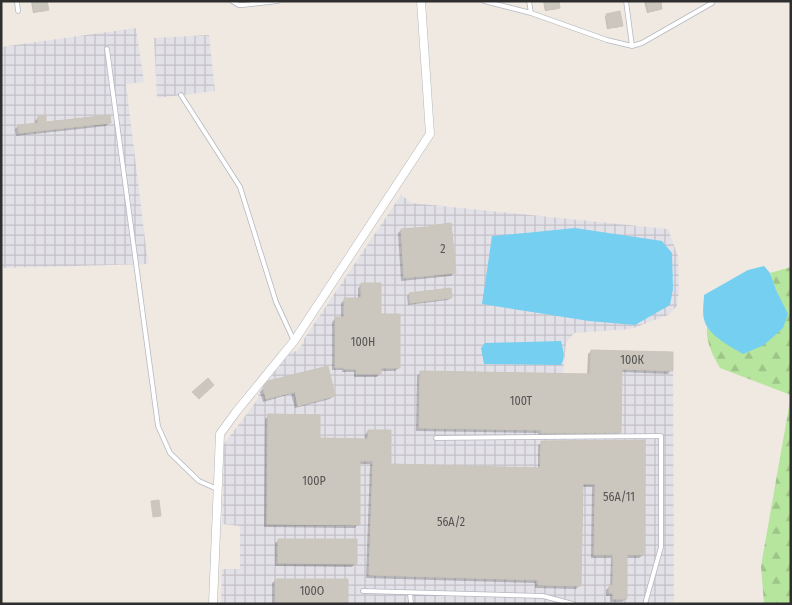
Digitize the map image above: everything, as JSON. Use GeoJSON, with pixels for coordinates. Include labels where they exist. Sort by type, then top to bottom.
{"type":"FeatureCollection","features":[{"type":"Feature","properties":{"kind":"street"},"geometry":{"type":"LineString","coordinates":[[213,604],[220,434],[294,341],[430,134],[421,1]]}},
{"type":"Feature","properties":{"kind":"lane"},"geometry":{"type":"LineString","coordinates":[[17,1],[18,11]]}},
{"type":"Feature","properties":{"kind":"lane"},"geometry":{"type":"LineString","coordinates":[[232,1],[239,5],[278,1]]}},
{"type":"Feature","properties":{"kind":"lane"},"geometry":{"type":"LineString","coordinates":[[484,1],[531,13],[607,40],[632,46],[642,43],[712,3],[712,1]]}},
{"type":"Feature","properties":{"kind":"lane"},"geometry":{"type":"LineString","coordinates":[[529,1],[531,13]]}},
{"type":"Feature","properties":{"kind":"lane"},"geometry":{"type":"LineString","coordinates":[[626,1],[632,46]]}},
{"type":"Feature","properties":{"kind":"lane"},"geometry":{"type":"LineString","coordinates":[[107,49],[158,426],[170,453],[199,481],[217,489]]}},
{"type":"Feature","properties":{"kind":"lane"},"geometry":{"type":"LineString","coordinates":[[181,95],[240,187],[276,302],[294,341]]}},
{"type":"Feature","properties":{"kind":"lane"},"geometry":{"type":"LineString","coordinates":[[436,438],[662,436],[660,546],[645,604]]}},
{"type":"Feature","properties":{"kind":"lane"},"geometry":{"type":"LineString","coordinates":[[363,591],[543,596],[573,604]]}},
{"type":"Feature","properties":{"kind":"lane"},"geometry":{"type":"LineString","coordinates":[[410,593],[411,604]]}},
{"type":"Feature","properties":{"kind":"shaded area"},"geometry":{"type":"Polygon","coordinates":[[[136,28],[144,82],[126,84],[148,264],[1,268],[1,47],[136,28]]]}},
{"type":"Feature","properties":{"kind":"shaded area"},"geometry":{"type":"Polygon","coordinates":[[[209,35],[215,91],[157,98],[154,38],[209,35]]]}},
{"type":"Feature","properties":{"kind":"shaded area"},"geometry":{"type":"Polygon","coordinates":[[[401,195],[412,203],[668,229],[678,256],[679,291],[677,306],[668,315],[631,329],[574,333],[566,343],[563,373],[590,374],[591,350],[673,352],[674,604],[221,604],[222,569],[240,569],[240,526],[222,524],[224,444],[258,399],[259,391],[291,352],[297,351],[304,342],[304,339],[401,195]]]}},
{"type":"Feature","properties":{"kind":"green space"},"geometry":{"type":"Polygon","coordinates":[[[791,267],[791,395],[720,368],[710,348],[707,338],[707,327],[720,340],[776,290],[770,273],[791,267]]]}},
{"type":"Feature","properties":{"kind":"green space"},"geometry":{"type":"Polygon","coordinates":[[[791,395],[791,604],[764,604],[761,566],[791,395]]]}},
{"type":"Feature","properties":{"kind":"water"},"geometry":{"type":"Polygon","coordinates":[[[575,228],[662,241],[672,253],[673,289],[670,305],[635,325],[589,321],[482,304],[492,236],[575,228]]]}},
{"type":"Feature","properties":{"kind":"water"},"geometry":{"type":"Polygon","coordinates":[[[764,266],[770,273],[788,314],[783,328],[764,345],[743,354],[720,340],[706,325],[703,313],[704,295],[748,270],[764,266]]]}},
{"type":"Feature","properties":{"kind":"water"},"geometry":{"type":"Polygon","coordinates":[[[561,341],[564,356],[561,365],[484,364],[481,348],[485,343],[561,341]]]}},
{"type":"Feature","properties":{"kind":"building"},"geometry":{"type":"Polygon","coordinates":[[[32,1],[47,1],[49,10],[34,12],[32,1]]]}},
{"type":"Feature","properties":{"kind":"building"},"geometry":{"type":"Polygon","coordinates":[[[544,1],[559,1],[560,8],[546,10],[544,1]]]}},
{"type":"Feature","properties":{"kind":"building"},"geometry":{"type":"Polygon","coordinates":[[[646,1],[661,1],[662,9],[648,12],[646,1]]]}},
{"type":"Feature","properties":{"kind":"building"},"geometry":{"type":"Polygon","coordinates":[[[620,11],[623,26],[608,28],[606,14],[620,11]]]}},
{"type":"Feature","properties":{"kind":"building"},"geometry":{"type":"Polygon","coordinates":[[[110,115],[111,123],[19,133],[18,125],[38,123],[38,116],[46,116],[46,122],[110,115]]]}},
{"type":"Feature","properties":{"kind":"building"},"geometry":{"type":"Polygon","coordinates":[[[451,223],[456,273],[404,278],[401,229],[451,223]]]}},
{"type":"Feature","properties":{"kind":"building"},"geometry":{"type":"Polygon","coordinates":[[[361,283],[381,283],[381,314],[400,314],[400,368],[381,368],[381,374],[356,374],[356,369],[335,368],[335,317],[344,317],[344,298],[361,298],[361,283]]]}},
{"type":"Feature","properties":{"kind":"building"},"geometry":{"type":"Polygon","coordinates":[[[451,288],[452,298],[410,303],[409,293],[451,288]]]}},
{"type":"Feature","properties":{"kind":"building"},"geometry":{"type":"Polygon","coordinates":[[[591,350],[673,352],[673,371],[622,369],[621,433],[541,433],[541,430],[419,428],[420,371],[590,374],[591,350]]]}},
{"type":"Feature","properties":{"kind":"building"},"geometry":{"type":"Polygon","coordinates":[[[328,366],[335,396],[298,406],[295,392],[266,399],[263,387],[268,381],[328,366]]]}},
{"type":"Feature","properties":{"kind":"building"},"geometry":{"type":"Polygon","coordinates":[[[208,378],[214,385],[199,399],[192,392],[208,378]]]}},
{"type":"Feature","properties":{"kind":"building"},"geometry":{"type":"Polygon","coordinates":[[[268,414],[320,415],[320,438],[368,439],[368,430],[391,430],[391,464],[540,468],[541,441],[645,440],[644,555],[627,555],[627,599],[613,599],[613,593],[609,593],[609,585],[613,585],[613,555],[594,555],[595,484],[583,484],[581,586],[538,585],[538,580],[369,575],[373,461],[360,461],[360,525],[267,524],[268,414]]]}},
{"type":"Feature","properties":{"kind":"building"},"geometry":{"type":"Polygon","coordinates":[[[159,500],[161,516],[153,517],[151,501],[159,500]]]}},
{"type":"Feature","properties":{"kind":"building"},"geometry":{"type":"Polygon","coordinates":[[[278,539],[357,539],[357,564],[278,563],[278,539]]]}},
{"type":"Feature","properties":{"kind":"building"},"geometry":{"type":"Polygon","coordinates":[[[275,579],[348,579],[348,604],[275,604],[275,579]]]}}]}
